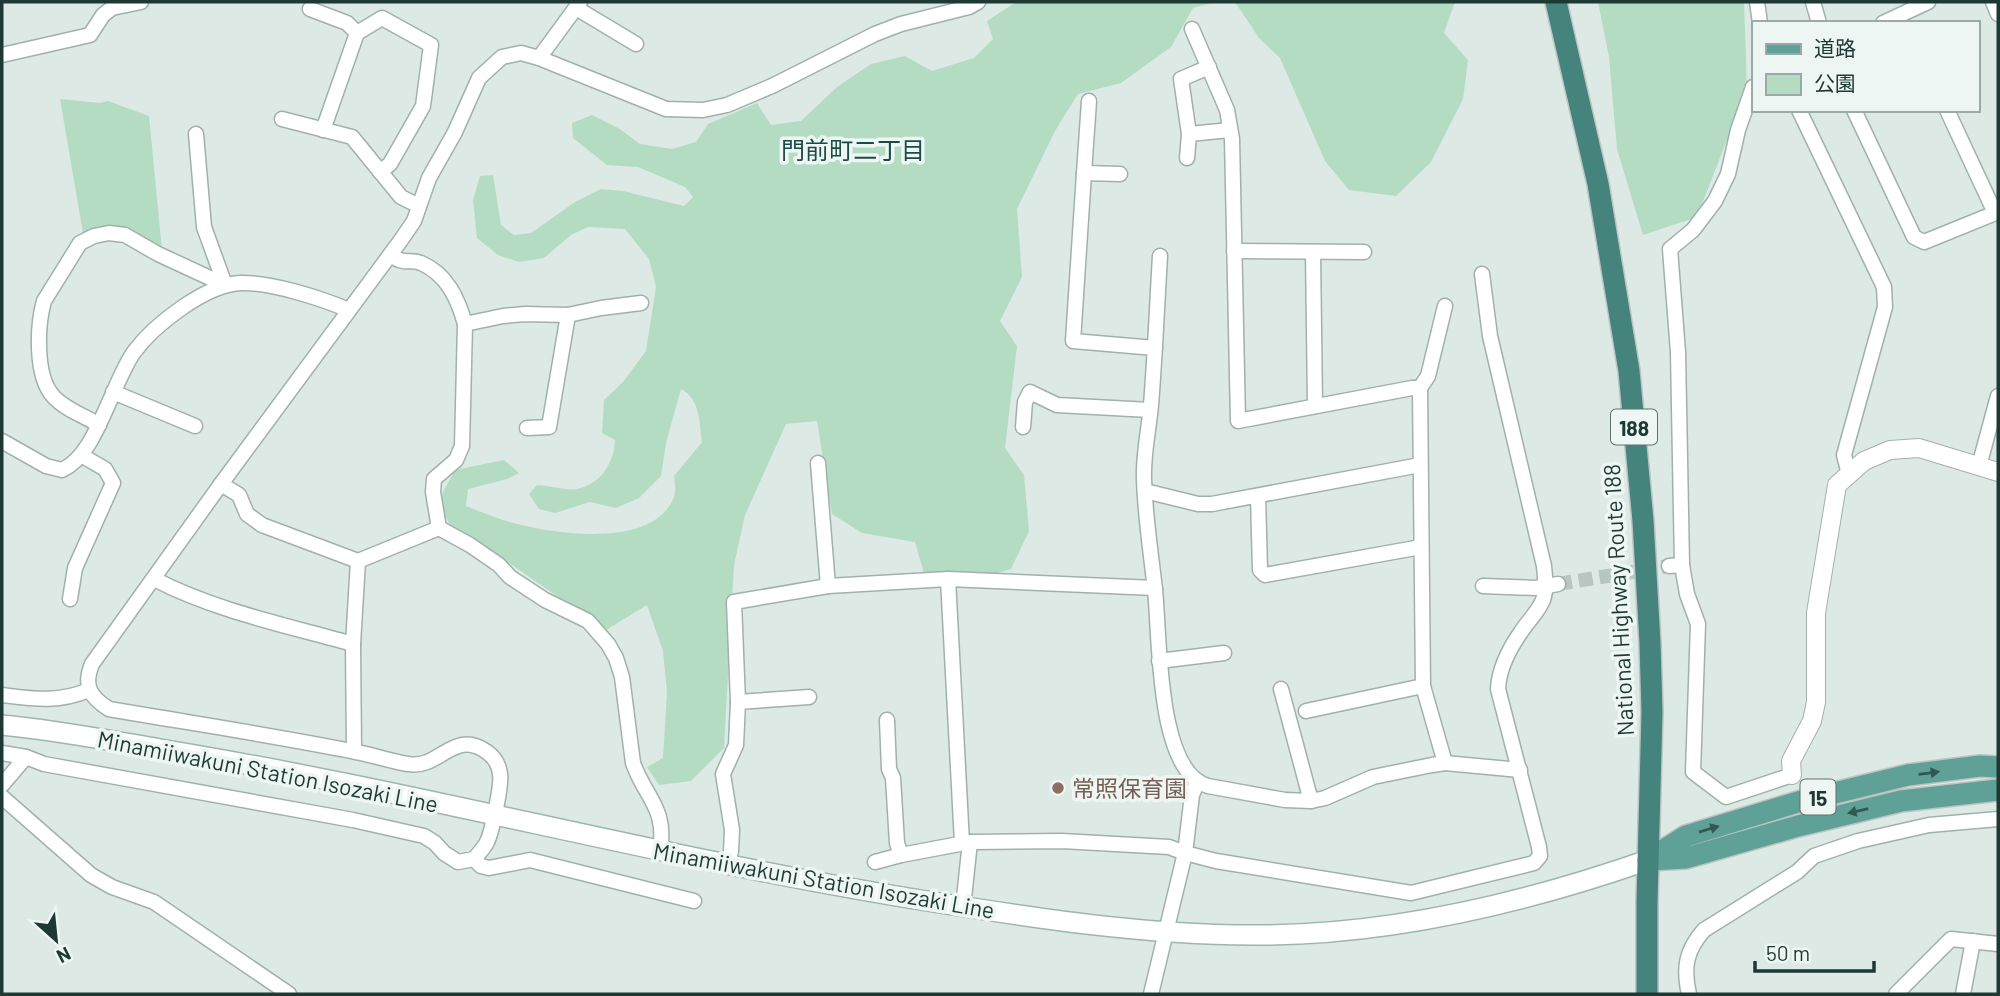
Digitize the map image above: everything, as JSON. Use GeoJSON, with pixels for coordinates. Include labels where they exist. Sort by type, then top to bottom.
{"type":"FeatureCollection","features":[{"type":"Feature","properties":{"kind":"highway","name":"National Highway Route 188"},"geometry":{"type":"LineString","coordinates":[[1556,2],[1598,184],[1629,370],[1643,521],[1651,712],[1647,994]]}},
{"type":"Feature","properties":{"kind":"main road","name":"Minamiiwakuni Station Isozaki Line"},"geometry":{"type":"LineString","coordinates":[[2,725],[36,728],[276,768],[804,881],[1075,924],[1167,932],[1255,935],[1330,932],[1449,916],[1598,878],[1648,860]]}},
{"type":"Feature","properties":{"kind":"main road","name":"15"},"geometry":{"type":"LineString","coordinates":[[1648,860],[1686,836],[1798,802],[1908,775],[1980,766],[1998,767]]}},
{"type":"Feature","properties":{"kind":"main road","name":"15"},"geometry":{"type":"LineString","coordinates":[[1648,860],[1686,858],[1798,826],[1901,801],[1998,790]]}},
{"type":"Feature","properties":{"kind":"street"},"geometry":{"type":"LineString","coordinates":[[2,55],[90,35],[103,15],[112,8],[141,2]]}},
{"type":"Feature","properties":{"kind":"street"},"geometry":{"type":"LineString","coordinates":[[2,753],[26,757],[44,764],[365,822],[424,836],[458,862],[474,859],[488,839],[500,775],[495,760],[486,751],[473,745],[454,745],[422,765],[412,765],[354,751],[109,709],[98,702],[89,690],[87,677],[92,664],[414,221],[429,178],[455,132],[479,78],[502,57],[521,53],[540,58],[666,108],[703,110],[727,105],[772,86],[875,34],[901,24],[969,7],[978,2]]}},
{"type":"Feature","properties":{"kind":"street"},"geometry":{"type":"LineString","coordinates":[[1757,2],[1760,21]]}},
{"type":"Feature","properties":{"kind":"street"},"geometry":{"type":"LineString","coordinates":[[1813,2],[1818,21]]}},
{"type":"Feature","properties":{"kind":"street"},"geometry":{"type":"LineString","coordinates":[[1902,13],[1928,2]]}},
{"type":"Feature","properties":{"kind":"street"},"geometry":{"type":"LineString","coordinates":[[1993,2],[1998,14]]}},
{"type":"Feature","properties":{"kind":"street"},"geometry":{"type":"LineString","coordinates":[[540,58],[578,5],[636,44]]}},
{"type":"Feature","properties":{"kind":"street"},"geometry":{"type":"LineString","coordinates":[[310,9],[348,23],[357,33]]}},
{"type":"Feature","properties":{"kind":"street"},"geometry":{"type":"LineString","coordinates":[[323,130],[357,33],[382,18],[431,46],[423,106],[390,164],[380,172]]}},
{"type":"Feature","properties":{"kind":"street"},"geometry":{"type":"LineString","coordinates":[[1192,29],[1227,110],[1230,130],[1238,421],[1420,388]]}},
{"type":"Feature","properties":{"kind":"street"},"geometry":{"type":"LineString","coordinates":[[1187,158],[1189,134],[1181,79],[1209,66]]}},
{"type":"Feature","properties":{"kind":"street"},"geometry":{"type":"LineString","coordinates":[[1752,90],[1738,130],[1728,174],[1715,201],[1693,230],[1670,249],[1678,352],[1676,566],[1698,624],[1693,772],[1726,797],[1792,775],[1791,761],[1812,721],[1816,702],[1816,613],[1838,485],[1849,474],[1864,460],[1890,450],[1919,448],[1998,472]]}},
{"type":"Feature","properties":{"kind":"street"},"geometry":{"type":"LineString","coordinates":[[1089,101],[1073,341],[1155,348]]}},
{"type":"Feature","properties":{"kind":"street"},"geometry":{"type":"LineString","coordinates":[[1800,112],[1884,287],[1885,307],[1844,455],[1849,474]]}},
{"type":"Feature","properties":{"kind":"street"},"geometry":{"type":"LineString","coordinates":[[1855,112],[1914,237],[1924,242],[1996,213],[1948,112]]}},
{"type":"Feature","properties":{"kind":"street"},"geometry":{"type":"LineString","coordinates":[[282,119],[352,138],[401,197],[419,206]]}},
{"type":"Feature","properties":{"kind":"street"},"geometry":{"type":"LineString","coordinates":[[1189,134],[1230,130]]}},
{"type":"Feature","properties":{"kind":"street"},"geometry":{"type":"LineString","coordinates":[[196,134],[204,227],[225,285]]}},
{"type":"Feature","properties":{"kind":"street"},"geometry":{"type":"LineString","coordinates":[[1084,173],[1120,174]]}},
{"type":"Feature","properties":{"kind":"street"},"geometry":{"type":"LineString","coordinates":[[99,425],[53,397],[45,384],[39,362],[41,312],[44,302],[80,243],[102,235],[125,234],[158,254],[225,285]]}},
{"type":"Feature","properties":{"kind":"street"},"geometry":{"type":"LineString","coordinates":[[1234,251],[1364,252]]}},
{"type":"Feature","properties":{"kind":"street"},"geometry":{"type":"LineString","coordinates":[[1313,252],[1315,406]]}},
{"type":"Feature","properties":{"kind":"street"},"geometry":{"type":"LineString","coordinates":[[390,255],[402,263],[419,262],[450,285],[465,324],[461,446],[456,460],[434,479],[433,492],[439,528]]}},
{"type":"Feature","properties":{"kind":"street"},"geometry":{"type":"LineString","coordinates":[[1160,256],[1144,477],[1147,535],[1155,589],[1165,714],[1190,777],[1198,783],[1285,800],[1311,801],[1325,798],[1373,776],[1445,763],[1520,769]]}},
{"type":"Feature","properties":{"kind":"street"},"geometry":{"type":"LineString","coordinates":[[1482,274],[1490,336],[1544,566],[1552,585]]}},
{"type":"Feature","properties":{"kind":"street"},"geometry":{"type":"LineString","coordinates":[[2,441],[46,466],[62,470],[72,466],[99,425],[134,352],[163,322],[200,296],[225,285],[242,283],[287,290],[349,310]]}},
{"type":"Feature","properties":{"kind":"street"},"geometry":{"type":"LineString","coordinates":[[465,324],[525,314],[568,315],[641,303]]}},
{"type":"Feature","properties":{"kind":"street"},"geometry":{"type":"LineString","coordinates":[[1445,306],[1428,376],[1420,388],[1423,686],[1445,763]]}},
{"type":"Feature","properties":{"kind":"street"},"geometry":{"type":"LineString","coordinates":[[527,428],[549,427],[568,315]]}},
{"type":"Feature","properties":{"kind":"street"},"geometry":{"type":"LineString","coordinates":[[113,392],[195,426]]}},
{"type":"Feature","properties":{"kind":"street"},"geometry":{"type":"LineString","coordinates":[[1023,427],[1025,402],[1030,392],[1057,405],[1150,410]]}},
{"type":"Feature","properties":{"kind":"street"},"geometry":{"type":"LineString","coordinates":[[1979,466],[1998,396]]}},
{"type":"Feature","properties":{"kind":"street"},"geometry":{"type":"LineString","coordinates":[[70,599],[75,568],[113,483],[105,468],[81,455]]}},
{"type":"Feature","properties":{"kind":"street"},"geometry":{"type":"LineString","coordinates":[[818,463],[828,586]]}},
{"type":"Feature","properties":{"kind":"street"},"geometry":{"type":"LineString","coordinates":[[1145,491],[1198,504],[1212,504],[1420,465]]}},
{"type":"Feature","properties":{"kind":"street"},"geometry":{"type":"LineString","coordinates":[[221,484],[239,495],[247,514],[262,525],[358,561],[439,528]]}},
{"type":"Feature","properties":{"kind":"street"},"geometry":{"type":"LineString","coordinates":[[1258,496],[1261,570],[1265,575],[1421,547]]}},
{"type":"Feature","properties":{"kind":"street"},"geometry":{"type":"LineString","coordinates":[[439,528],[470,545],[499,565],[510,577],[545,600],[588,621],[608,644],[622,677],[633,763],[656,804],[663,832],[660,851]]}},
{"type":"Feature","properties":{"kind":"street"},"geometry":{"type":"LineString","coordinates":[[354,751],[353,644],[358,561]]}},
{"type":"Feature","properties":{"kind":"street"},"geometry":{"type":"LineString","coordinates":[[154,579],[231,611],[353,644]]}},
{"type":"Feature","properties":{"kind":"street"},"geometry":{"type":"LineString","coordinates":[[727,865],[732,830],[723,774],[736,745],[738,702],[734,602],[828,586],[948,579],[1155,589]]}},
{"type":"Feature","properties":{"kind":"street"},"geometry":{"type":"LineString","coordinates":[[948,579],[966,843],[963,907]]}},
{"type":"Feature","properties":{"kind":"street"},"geometry":{"type":"LineString","coordinates":[[1483,586],[1552,585]]}},
{"type":"Feature","properties":{"kind":"street"},"geometry":{"type":"LineString","coordinates":[[875,862],[966,843],[1062,841],[1144,844],[1169,847],[1216,861],[1411,894],[1534,863],[1540,856],[1539,847],[1498,689],[1499,677],[1521,632],[1539,609],[1552,585]]}},
{"type":"Feature","properties":{"kind":"street"},"geometry":{"type":"LineString","coordinates":[[1160,661],[1224,653]]}},
{"type":"Feature","properties":{"kind":"street"},"geometry":{"type":"LineString","coordinates":[[1306,711],[1423,686]]}},
{"type":"Feature","properties":{"kind":"street"},"geometry":{"type":"LineString","coordinates":[[1281,689],[1311,801]]}},
{"type":"Feature","properties":{"kind":"street"},"geometry":{"type":"LineString","coordinates":[[2,695],[46,700],[73,696],[89,690]]}},
{"type":"Feature","properties":{"kind":"street"},"geometry":{"type":"LineString","coordinates":[[738,702],[809,697]]}},
{"type":"Feature","properties":{"kind":"street"},"geometry":{"type":"LineString","coordinates":[[887,720],[889,769],[893,778],[897,843],[901,855]]}},
{"type":"Feature","properties":{"kind":"street"},"geometry":{"type":"LineString","coordinates":[[2,785],[26,757]]}},
{"type":"Feature","properties":{"kind":"street"},"geometry":{"type":"LineString","coordinates":[[1151,994],[1185,853],[1192,795],[1198,783]]}},
{"type":"Feature","properties":{"kind":"street"},"geometry":{"type":"LineString","coordinates":[[2,797],[91,875],[112,887],[154,902],[289,994]]}},
{"type":"Feature","properties":{"kind":"street"},"geometry":{"type":"LineString","coordinates":[[1689,994],[1685,971],[1692,943],[1704,930],[1797,872],[1814,856],[1858,841],[1929,825],[1998,819]]}},
{"type":"Feature","properties":{"kind":"street"},"geometry":{"type":"LineString","coordinates":[[474,859],[481,866],[489,868],[530,860],[694,901]]}},
{"type":"Feature","properties":{"kind":"street"},"geometry":{"type":"LineString","coordinates":[[1896,994],[1951,939],[1998,944]]}},
{"type":"Feature","properties":{"kind":"street"},"geometry":{"type":"LineString","coordinates":[[1963,994],[1973,941]]}},
{"type":"Feature","properties":{"kind":"green space"},"geometry":{"type":"Polygon","coordinates":[[[1016,2],[1216,2],[1193,8],[1171,47],[1121,83],[1078,94],[1055,131],[1017,209],[1022,277],[1000,321],[1017,346],[1005,448],[1024,475],[1029,531],[1011,569],[983,577],[925,577],[915,542],[862,533],[832,514],[817,421],[786,424],[745,515],[734,565],[724,748],[691,781],[659,785],[647,767],[663,758],[667,692],[663,651],[647,605],[606,630],[512,565],[452,529],[442,509],[442,494],[455,470],[504,460],[519,473],[507,479],[468,489],[466,506],[515,523],[560,532],[606,534],[648,524],[664,513],[674,497],[674,476],[702,442],[696,405],[681,389],[666,443],[661,476],[639,498],[616,508],[590,502],[555,513],[539,509],[529,494],[537,485],[577,489],[593,482],[609,464],[615,440],[602,433],[604,400],[623,382],[646,351],[656,287],[649,259],[625,229],[588,227],[571,235],[544,258],[519,262],[498,255],[477,238],[473,200],[480,176],[493,175],[501,225],[514,235],[531,233],[575,202],[601,189],[623,191],[684,206],[693,197],[685,187],[638,167],[607,165],[573,138],[572,123],[592,115],[620,129],[640,144],[672,149],[696,142],[708,124],[757,103],[771,125],[801,121],[837,87],[871,64],[905,56],[932,71],[974,58],[993,39],[987,21],[1016,2]]]}},
{"type":"Feature","properties":{"kind":"green space"},"geometry":{"type":"Polygon","coordinates":[[[1235,2],[1455,2],[1444,33],[1468,60],[1463,99],[1431,162],[1396,196],[1349,190],[1325,161],[1280,58],[1259,38],[1235,2]]]}},
{"type":"Feature","properties":{"kind":"green space"},"geometry":{"type":"Polygon","coordinates":[[[1598,2],[1744,2],[1747,88],[1697,217],[1643,235],[1617,149],[1609,57],[1598,2]]]}},
{"type":"Feature","properties":{"kind":"green space"},"geometry":{"type":"Polygon","coordinates":[[[60,99],[100,103],[108,101],[149,116],[162,250],[133,233],[116,228],[83,233],[60,99]]]}},
{"type":"Feature","properties":{"kind":"tunnel"},"geometry":{"type":"LineString","coordinates":[[1558,584],[1669,566]]}},
{"type":"Feature","properties":{"kind":"place","name":"常照保育園"},"geometry":{"type":"Point","coordinates":[1058,788]}},
{"type":"Feature","properties":{"kind":"district","name":"門前町二丁目"},"geometry":{"type":"Point","coordinates":[853,149]}}]}
